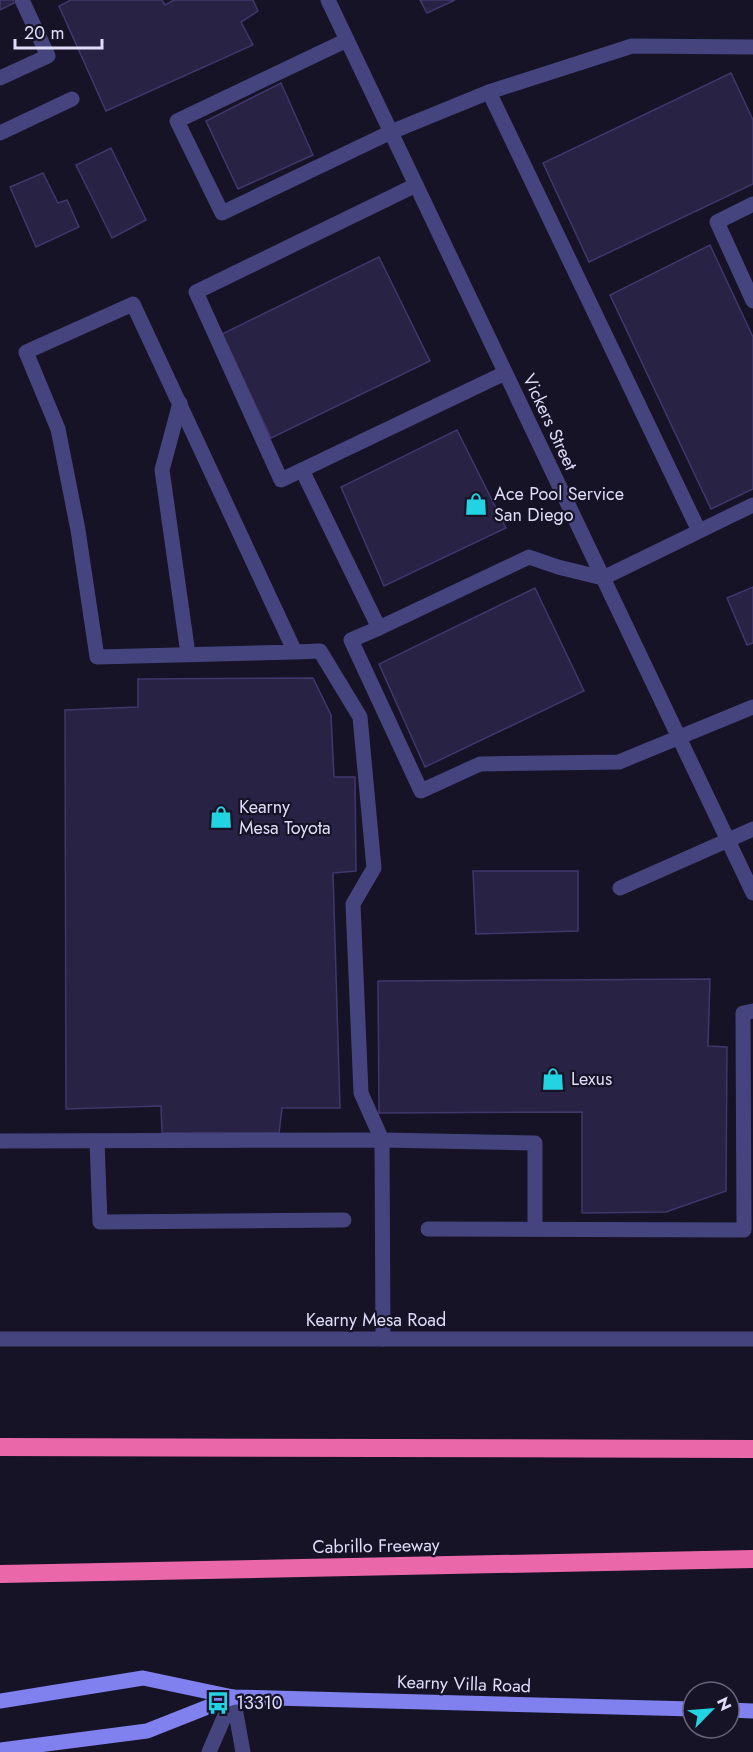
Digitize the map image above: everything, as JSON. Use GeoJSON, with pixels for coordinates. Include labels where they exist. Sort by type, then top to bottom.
{"type":"FeatureCollection","features":[{"type":"Feature","properties":{"kind":"highway"},"geometry":{"type":"LineString","coordinates":[[0,1441],[23,1446]]}},
{"type":"Feature","properties":{"kind":"highway"},"geometry":{"type":"LineString","coordinates":[[0,1447],[753,1449]]}},
{"type":"Feature","properties":{"kind":"highway","name":"Cabrillo Freeway"},"geometry":{"type":"LineString","coordinates":[[0,1574],[753,1559]]}},
{"type":"Feature","properties":{"kind":"main road","name":"Kearny Villa Road"},"geometry":{"type":"LineString","coordinates":[[0,1701],[143,1678],[233,1697],[681,1709]]}},
{"type":"Feature","properties":{"kind":"main road","name":"Kearny Villa Road"},"geometry":{"type":"LineString","coordinates":[[0,1750],[147,1731],[233,1697]]}},
{"type":"Feature","properties":{"kind":"street"},"geometry":{"type":"LineString","coordinates":[[0,78],[48,56],[22,0]]}},
{"type":"Feature","properties":{"kind":"street","name":"Vickers Street"},"geometry":{"type":"LineString","coordinates":[[328,0],[753,893]]}},
{"type":"Feature","properties":{"kind":"street"},"geometry":{"type":"LineString","coordinates":[[347,40],[177,121],[222,213],[391,132],[489,92],[632,46],[753,47]]}},
{"type":"Feature","properties":{"kind":"street"},"geometry":{"type":"LineString","coordinates":[[489,92],[699,531]]}},
{"type":"Feature","properties":{"kind":"street"},"geometry":{"type":"LineString","coordinates":[[0,134],[72,99]]}},
{"type":"Feature","properties":{"kind":"street"},"geometry":{"type":"LineString","coordinates":[[416,185],[196,292],[281,480],[505,373]]}},
{"type":"Feature","properties":{"kind":"street"},"geometry":{"type":"LineString","coordinates":[[753,204],[717,222],[753,301]]}},
{"type":"Feature","properties":{"kind":"street"},"geometry":{"type":"LineString","coordinates":[[295,652],[133,304],[26,352],[58,429],[78,530],[97,657],[188,654],[295,652],[321,651],[360,717],[374,868],[353,904],[361,1093],[382,1140],[383,1339]]}},
{"type":"Feature","properties":{"kind":"street"},"geometry":{"type":"LineString","coordinates":[[180,403],[162,470],[188,654]]}},
{"type":"Feature","properties":{"kind":"street"},"geometry":{"type":"LineString","coordinates":[[302,470],[379,628]]}},
{"type":"Feature","properties":{"kind":"street"},"geometry":{"type":"LineString","coordinates":[[753,505],[603,578],[529,557],[351,640],[422,791],[480,764],[619,762],[753,707]]}},
{"type":"Feature","properties":{"kind":"street"},"geometry":{"type":"LineString","coordinates":[[620,888],[753,829]]}},
{"type":"Feature","properties":{"kind":"street"},"geometry":{"type":"LineString","coordinates":[[428,1229],[744,1230],[743,1013],[753,1011]]}},
{"type":"Feature","properties":{"kind":"street"},"geometry":{"type":"LineString","coordinates":[[0,1141],[382,1140],[536,1143],[535,1229]]}},
{"type":"Feature","properties":{"kind":"street"},"geometry":{"type":"LineString","coordinates":[[97,1141],[100,1222],[344,1220]]}},
{"type":"Feature","properties":{"kind":"street","name":"Kearny Mesa Road"},"geometry":{"type":"LineString","coordinates":[[0,1339],[753,1339]]}},
{"type":"Feature","properties":{"kind":"street"},"geometry":{"type":"LineString","coordinates":[[210,1752],[233,1697]]}},
{"type":"Feature","properties":{"kind":"street"},"geometry":{"type":"LineString","coordinates":[[233,1697],[243,1752]]}},
{"type":"Feature","properties":{"kind":"building"},"geometry":{"type":"Polygon","coordinates":[[[0,0],[13,0],[14,3],[0,10],[0,0]]]}},
{"type":"Feature","properties":{"kind":"building"},"geometry":{"type":"Polygon","coordinates":[[[71,0],[162,0],[165,5],[174,0],[253,0],[258,11],[241,22],[253,45],[106,111],[59,6],[71,0]]]}},
{"type":"Feature","properties":{"kind":"building"},"geometry":{"type":"Polygon","coordinates":[[[420,0],[455,0],[427,13],[420,0]]]}},
{"type":"Feature","properties":{"kind":"building"},"geometry":{"type":"Polygon","coordinates":[[[731,73],[753,120],[753,184],[589,262],[543,163],[731,73]]]}},
{"type":"Feature","properties":{"kind":"building"},"geometry":{"type":"Polygon","coordinates":[[[281,83],[313,155],[238,189],[206,121],[281,83]]]}},
{"type":"Feature","properties":{"kind":"building"},"geometry":{"type":"Polygon","coordinates":[[[111,148],[146,220],[112,238],[76,165],[111,148]]]}},
{"type":"Feature","properties":{"kind":"building"},"geometry":{"type":"Polygon","coordinates":[[[43,173],[58,203],[67,200],[79,227],[36,247],[10,187],[43,173]]]}},
{"type":"Feature","properties":{"kind":"building"},"geometry":{"type":"Polygon","coordinates":[[[710,245],[753,337],[753,489],[711,509],[610,295],[710,245]]]}},
{"type":"Feature","properties":{"kind":"building"},"geometry":{"type":"Polygon","coordinates":[[[379,257],[430,361],[271,438],[222,334],[379,257]]]}},
{"type":"Feature","properties":{"kind":"building"},"geometry":{"type":"Polygon","coordinates":[[[457,430],[506,528],[384,586],[341,487],[457,430]]]}},
{"type":"Feature","properties":{"kind":"building"},"geometry":{"type":"Polygon","coordinates":[[[753,587],[753,643],[747,645],[727,598],[753,587]]]}},
{"type":"Feature","properties":{"kind":"building"},"geometry":{"type":"Polygon","coordinates":[[[535,588],[584,691],[425,767],[379,664],[535,588]]]}},
{"type":"Feature","properties":{"kind":"building"},"geometry":{"type":"Polygon","coordinates":[[[313,678],[331,715],[334,777],[355,777],[356,871],[333,873],[340,1108],[282,1108],[279,1133],[162,1133],[161,1106],[66,1109],[65,710],[138,707],[138,679],[313,678]]]}},
{"type":"Feature","properties":{"kind":"building"},"geometry":{"type":"Polygon","coordinates":[[[473,871],[578,871],[578,931],[476,934],[473,871]]]}},
{"type":"Feature","properties":{"kind":"building","name":"Lexus"},"geometry":{"type":"Polygon","coordinates":[[[710,979],[708,1046],[727,1047],[726,1191],[666,1212],[582,1213],[582,1112],[379,1113],[378,981],[710,979]]]}},
{"type":"Feature","properties":{"kind":"place","name":"Ace Pool Service San Diego"},"geometry":{"type":"Point","coordinates":[476,504]}},
{"type":"Feature","properties":{"kind":"place","name":"Kearny Mesa Toyota"},"geometry":{"type":"Point","coordinates":[221,817]}},
{"type":"Feature","properties":{"kind":"place","name":"Lexus"},"geometry":{"type":"Point","coordinates":[553,1079]}},
{"type":"Feature","properties":{"kind":"place","name":"13310"},"geometry":{"type":"Point","coordinates":[218,1703]}}]}
